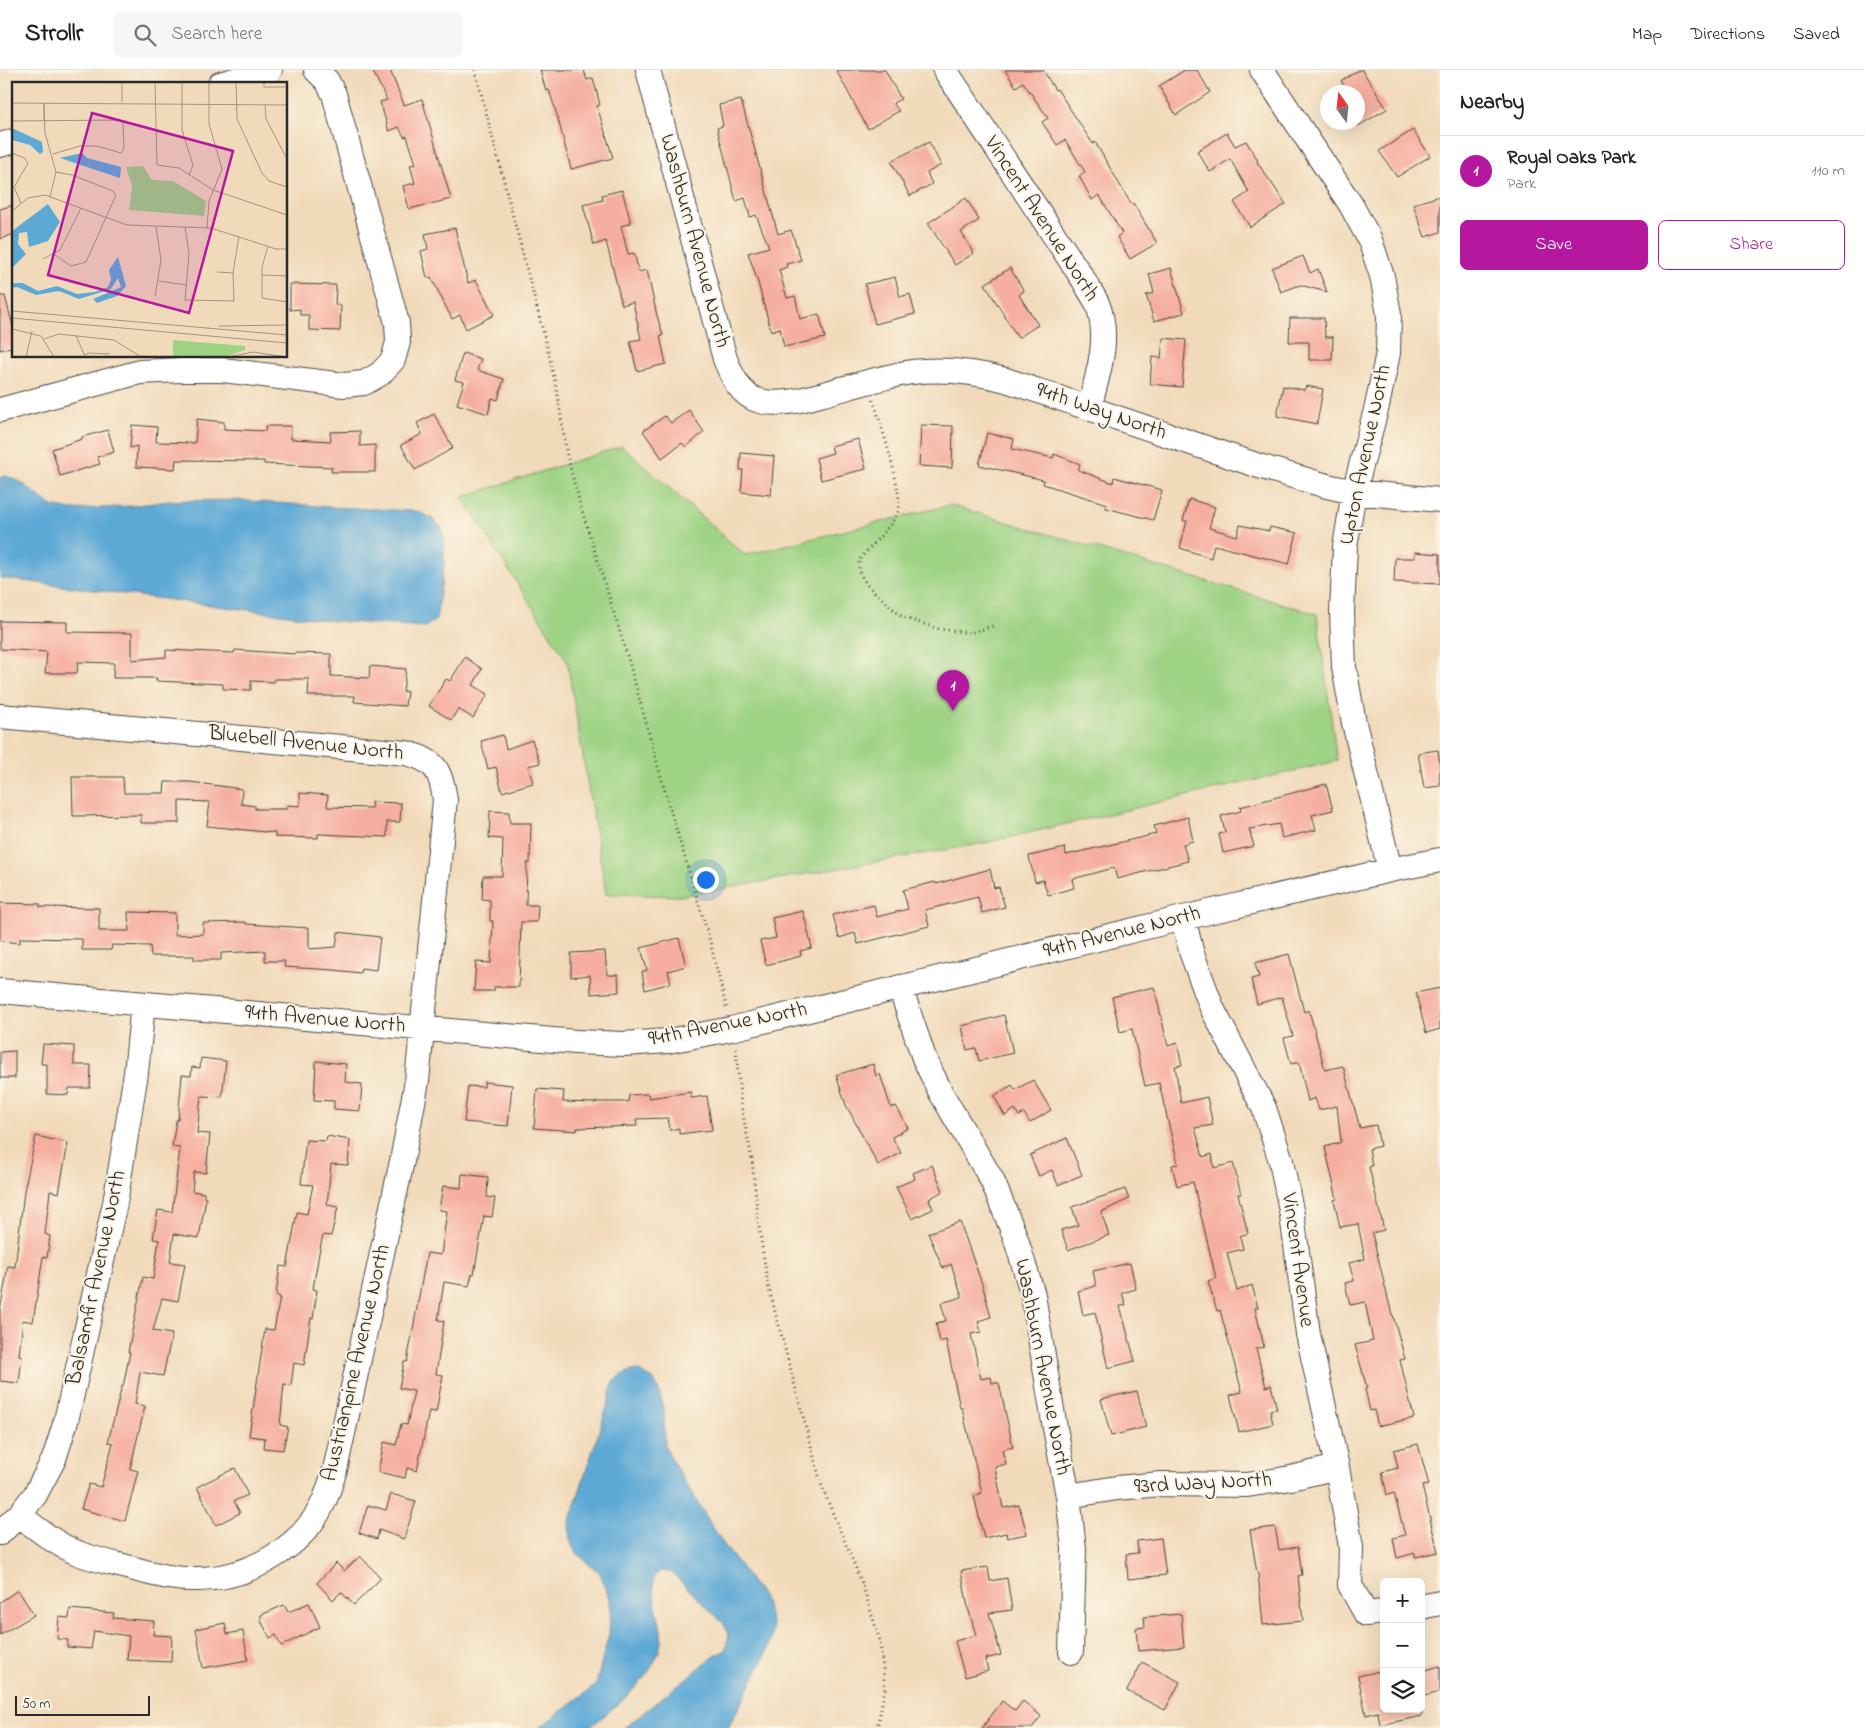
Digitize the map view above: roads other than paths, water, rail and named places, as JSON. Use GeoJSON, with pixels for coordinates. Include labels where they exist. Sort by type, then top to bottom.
{"type":"FeatureCollection","features":[{"type":"Feature","properties":{"kind":"street"},"geometry":{"type":"LineString","coordinates":[[227,82],[270,70]]}},
{"type":"Feature","properties":{"kind":"street"},"geometry":{"type":"LineString","coordinates":[[0,410],[140,372],[223,370],[344,385],[364,383],[380,374],[393,360],[398,342],[397,323],[334,94],[327,81],[316,70]]}},
{"type":"Feature","properties":{"kind":"street","name":"Washburn Avenue North"},"geometry":{"type":"LineString","coordinates":[[648,70],[725,359],[732,377],[744,392],[758,401]]}},
{"type":"Feature","properties":{"kind":"street","name":"Vincent Avenue North"},"geometry":{"type":"LineString","coordinates":[[945,70],[1083,279],[1097,304],[1102,331],[1102,354],[1089,408]]}},
{"type":"Feature","properties":{"kind":"street","name":"Upton Avenue North"},"geometry":{"type":"LineString","coordinates":[[1262,70],[1351,205],[1370,240],[1382,276],[1389,314],[1388,352],[1377,406],[1354,492],[1345,547],[1342,613],[1344,667],[1354,723],[1390,870]]}},
{"type":"Feature","properties":{"kind":"street","name":"94th Way North"},"geometry":{"type":"LineString","coordinates":[[758,401],[777,403],[797,400],[911,372],[943,370],[976,372],[1006,380],[1259,466],[1327,486],[1354,492],[1440,500]]}},
{"type":"Feature","properties":{"kind":"street","name":"Bluebell Avenue North"},"geometry":{"type":"LineString","coordinates":[[0,716],[406,753],[422,757],[435,766],[443,783],[445,800],[423,1029]]}},
{"type":"Feature","properties":{"kind":"street","name":"94th Avenue North"},"geometry":{"type":"LineString","coordinates":[[0,991],[576,1042],[624,1044],[668,1041],[731,1028],[1183,918],[1440,860]]}},
{"type":"Feature","properties":{"kind":"street","name":"Vincent Avenue"},"geometry":{"type":"LineString","coordinates":[[1183,918],[1192,954],[1212,1008],[1264,1108],[1281,1160],[1292,1215],[1308,1334],[1337,1467],[1351,1546],[1350,1585],[1375,1612]]}},
{"type":"Feature","properties":{"kind":"street","name":"Washburn Avenue North"},"geometry":{"type":"LineString","coordinates":[[900,987],[924,1058],[946,1102],[992,1180],[1015,1236],[1033,1295],[1048,1392],[1068,1496],[1074,1549],[1071,1652]]}},
{"type":"Feature","properties":{"kind":"street","name":"Balsamfir Avenue North"},"geometry":{"type":"LineString","coordinates":[[0,1533],[19,1515],[35,1494],[54,1458],[66,1421],[115,1203],[136,1073],[143,1004]]}},
{"type":"Feature","properties":{"kind":"street","name":"Austrianpine Avenue North"},"geometry":{"type":"LineString","coordinates":[[19,1515],[48,1537],[81,1554],[166,1577],[198,1580],[229,1576],[259,1565],[286,1549],[308,1526],[324,1500],[335,1470],[402,1161],[417,1081],[423,1029]]}},
{"type":"Feature","properties":{"kind":"street","name":"93rd Way North"},"geometry":{"type":"LineString","coordinates":[[1068,1496],[1117,1488],[1161,1484],[1247,1485],[1291,1478],[1337,1467]]}},
{"type":"Feature","properties":{"kind":"street"},"geometry":{"type":"LineString","coordinates":[[1425,1606],[1440,1603]]}},
{"type":"Feature","properties":{"kind":"water"},"geometry":{"type":"Polygon","coordinates":[[[6,476],[19,481],[52,506],[72,510],[169,501],[235,500],[417,511],[433,519],[441,527],[444,539],[444,566],[436,620],[425,627],[334,621],[0,578],[0,477],[6,476]]]}},
{"type":"Feature","properties":{"kind":"water"},"geometry":{"type":"Polygon","coordinates":[[[637,1370],[653,1379],[658,1388],[664,1412],[665,1446],[675,1466],[722,1542],[764,1599],[773,1632],[766,1654],[728,1728],[624,1728],[712,1658],[725,1650],[729,1636],[724,1624],[671,1572],[660,1571],[654,1577],[653,1584],[661,1630],[660,1645],[656,1659],[648,1673],[613,1709],[589,1728],[539,1728],[596,1685],[609,1634],[611,1607],[600,1573],[574,1550],[570,1539],[569,1523],[614,1383],[620,1376],[637,1370]]]}},
{"type":"Feature","properties":{"kind":"place","name":"Royal Oaks Park"},"geometry":{"type":"Point","coordinates":[953,711]}}]}
